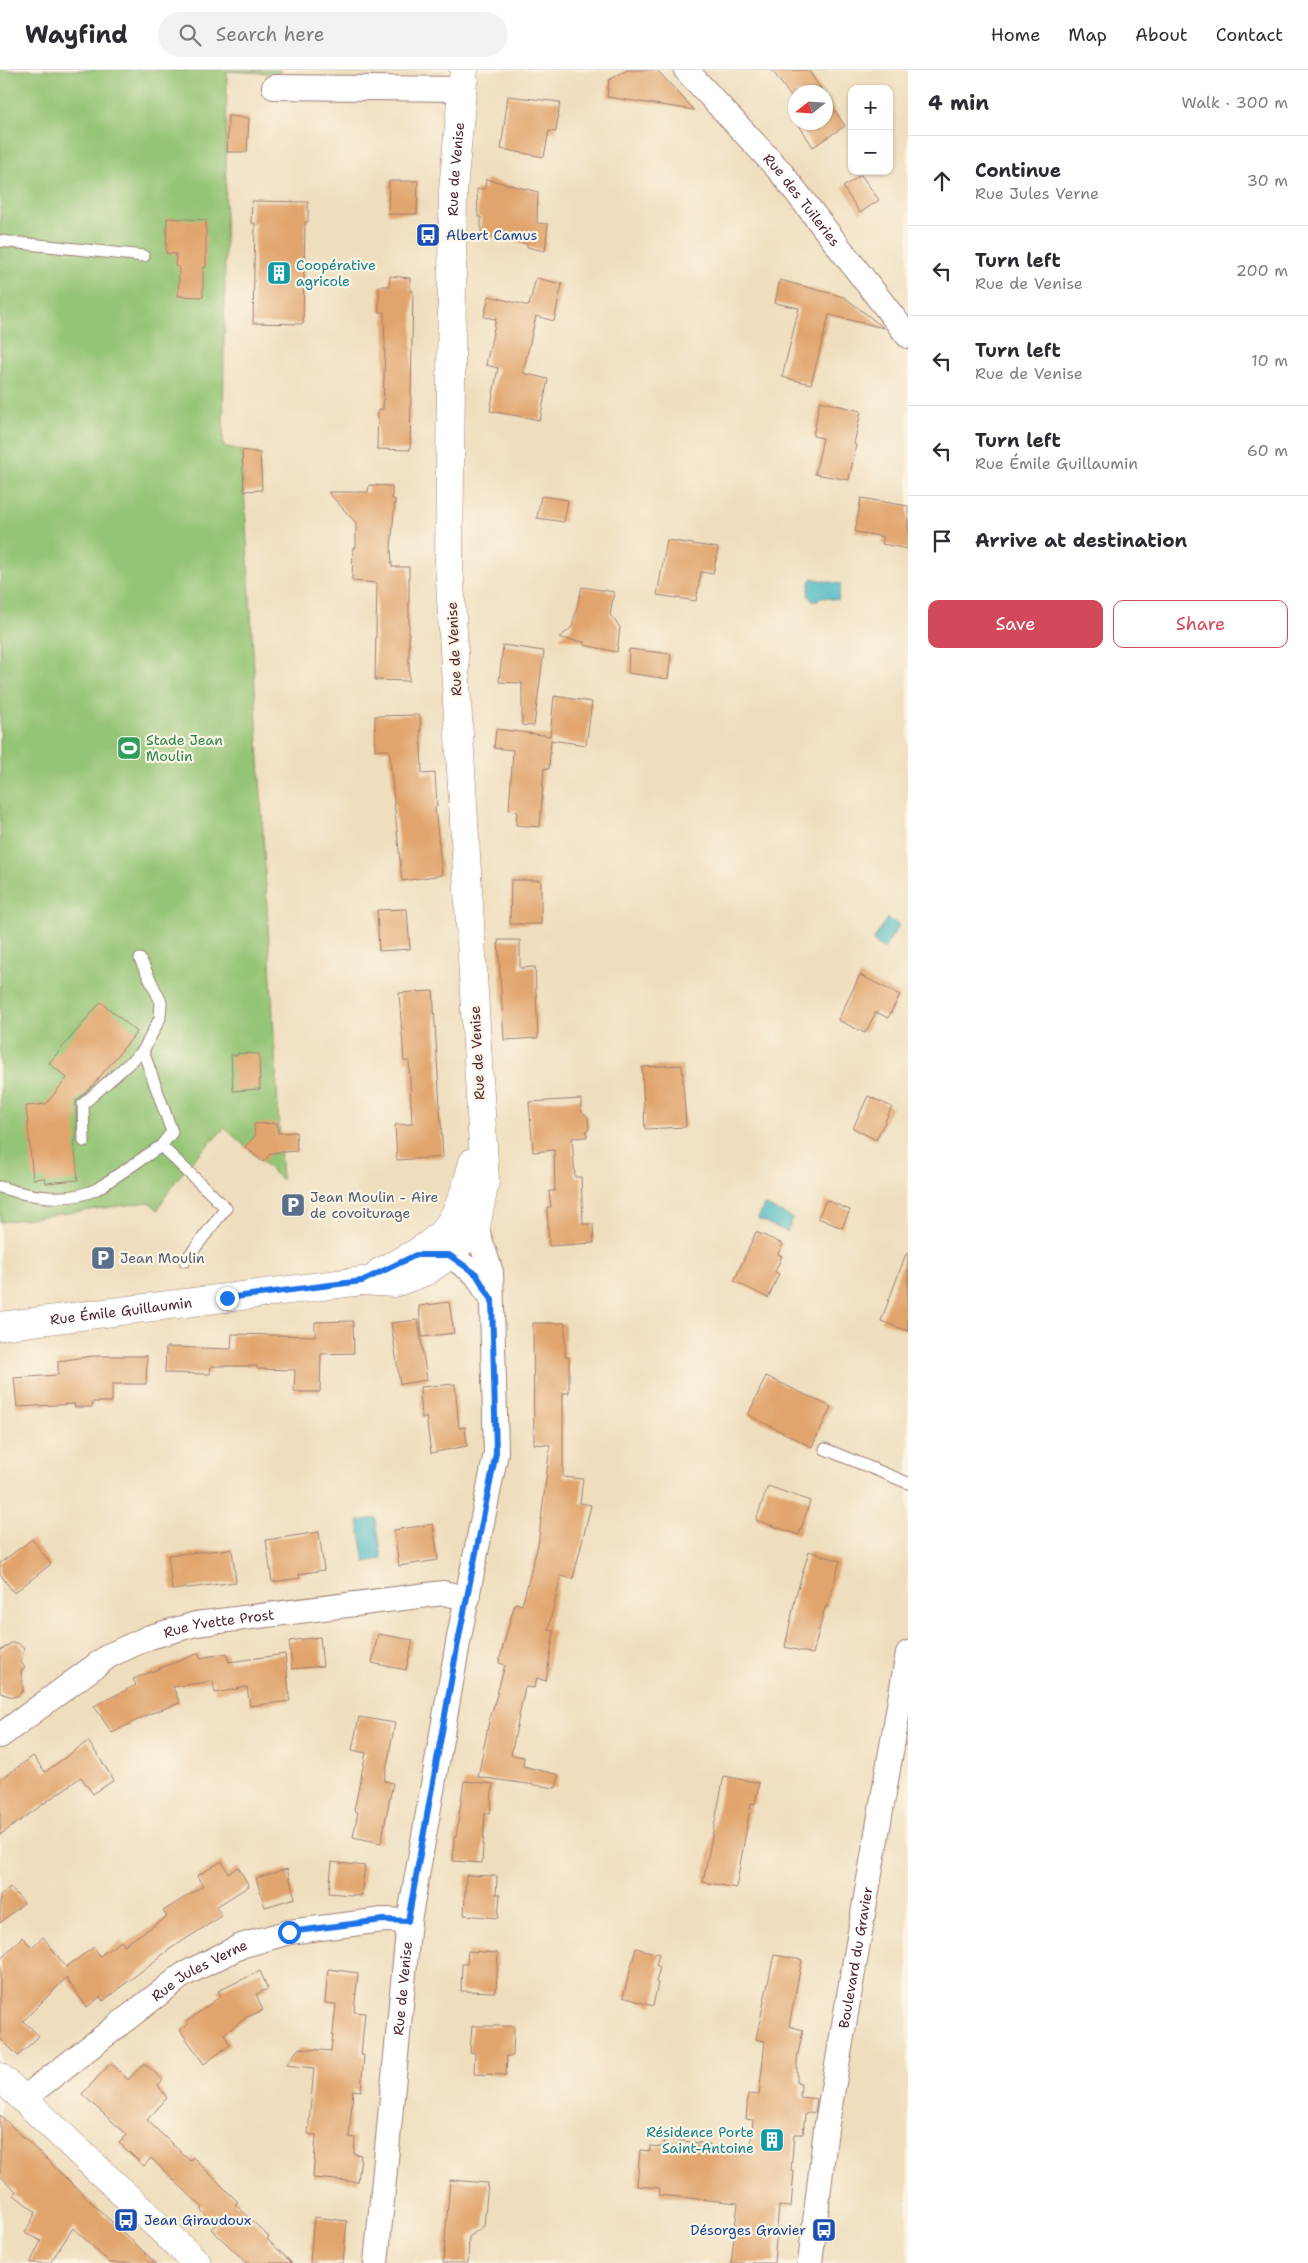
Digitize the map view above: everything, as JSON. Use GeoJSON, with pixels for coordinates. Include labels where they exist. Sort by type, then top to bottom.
{"type":"FeatureCollection","features":[{"type":"Feature","properties":{"kind":"main road","name":"Rue de Venise"},"geometry":{"type":"LineString","coordinates":[[463,79],[453,190],[449,564],[482,1127],[484,1181],[476,1227]]}},
{"type":"Feature","properties":{"kind":"main road","name":"Rue Émile Guillaumin"},"geometry":{"type":"LineString","coordinates":[[362,1281],[416,1255],[447,1227],[467,1186],[482,1127]]}},
{"type":"Feature","properties":{"kind":"main road"},"geometry":{"type":"LineString","coordinates":[[449,1255],[476,1227]]}},
{"type":"Feature","properties":{"kind":"main road","name":"Rue Émile Guillaumin"},"geometry":{"type":"LineString","coordinates":[[0,1326],[362,1281],[395,1283],[427,1271],[449,1255]]}},
{"type":"Feature","properties":{"kind":"main road"},"geometry":{"type":"LineString","coordinates":[[0,2077],[197,2263]]}},
{"type":"Feature","properties":{"kind":"street","name":"Rue des Tuileries"},"geometry":{"type":"LineString","coordinates":[[686,70],[780,171],[908,336]]}},
{"type":"Feature","properties":{"kind":"street"},"geometry":{"type":"LineString","coordinates":[[274,86],[463,79]]}},
{"type":"Feature","properties":{"kind":"street","name":"Rue de Venise"},"geometry":{"type":"LineString","coordinates":[[376,2263],[408,1921],[459,1637],[496,1453],[491,1272],[476,1227]]}},
{"type":"Feature","properties":{"kind":"street"},"geometry":{"type":"LineString","coordinates":[[416,1255],[449,1255],[476,1274],[492,1300]]}},
{"type":"Feature","properties":{"kind":"street","name":"Rue Yvette Prost"},"geometry":{"type":"LineString","coordinates":[[0,1736],[110,1655],[159,1634],[196,1624],[443,1593],[468,1598]]}},
{"type":"Feature","properties":{"kind":"street","name":"Boulevard du Gravier"},"geometry":{"type":"LineString","coordinates":[[810,2263],[826,2129],[908,1653]]}},
{"type":"Feature","properties":{"kind":"street","name":"Rue Jules Verne"},"geometry":{"type":"LineString","coordinates":[[23,2099],[183,1975],[241,1946],[289,1932],[383,1920],[408,1921]]}},
{"type":"Feature","properties":{"kind":"lane"},"geometry":{"type":"LineString","coordinates":[[0,241],[144,256]]}},
{"type":"Feature","properties":{"kind":"lane"},"geometry":{"type":"LineString","coordinates":[[84,1141],[83,1104],[143,1051],[160,1018],[161,1002],[140,959]]}},
{"type":"Feature","properties":{"kind":"lane"},"geometry":{"type":"LineString","coordinates":[[0,1187],[30,1196],[51,1197],[88,1194],[161,1146],[172,1132],[143,1051]]}},
{"type":"Feature","properties":{"kind":"lane"},"geometry":{"type":"LineString","coordinates":[[161,1146],[226,1208],[186,1262]]}},
{"type":"Feature","properties":{"kind":"lane"},"geometry":{"type":"LineString","coordinates":[[825,1449],[908,1483]]}},
{"type":"Feature","properties":{"kind":"green space","name":"Stade Jean Moulin"},"geometry":{"type":"Polygon","coordinates":[[[0,70],[280,70],[280,74],[227,71],[223,446],[242,450],[282,1180],[225,1128],[179,1177],[158,1210],[149,1202],[0,1222],[0,70]]]}},
{"type":"Feature","properties":{"kind":"water"},"geometry":{"type":"Polygon","coordinates":[[[811,578],[841,584],[838,600],[821,597],[818,601],[812,601],[808,595],[811,578]]]}},
{"type":"Feature","properties":{"kind":"water"},"geometry":{"type":"Polygon","coordinates":[[[887,918],[899,925],[884,949],[873,941],[887,918]]]}},
{"type":"Feature","properties":{"kind":"water"},"geometry":{"type":"Polygon","coordinates":[[[764,1205],[793,1218],[787,1232],[758,1219],[764,1205]]]}},
{"type":"Feature","properties":{"kind":"water"},"geometry":{"type":"Polygon","coordinates":[[[376,1518],[382,1559],[365,1562],[358,1521],[376,1518]]]}},
{"type":"Feature","properties":{"kind":"building"},"geometry":{"type":"Polygon","coordinates":[[[627,70],[657,70],[694,110],[607,97],[609,80],[627,70]]]}},
{"type":"Feature","properties":{"kind":"building"},"geometry":{"type":"Polygon","coordinates":[[[772,70],[808,70],[818,85],[788,85],[788,93],[772,70]]]}},
{"type":"Feature","properties":{"kind":"building"},"geometry":{"type":"Polygon","coordinates":[[[508,96],[560,102],[556,132],[549,131],[544,157],[501,149],[508,96]]]}},
{"type":"Feature","properties":{"kind":"building"},"geometry":{"type":"Polygon","coordinates":[[[833,108],[845,126],[813,147],[802,130],[833,130],[833,108]]]}},
{"type":"Feature","properties":{"kind":"building"},"geometry":{"type":"Polygon","coordinates":[[[228,116],[249,118],[247,152],[227,152],[228,116]]]}},
{"type":"Feature","properties":{"kind":"building"},"geometry":{"type":"Polygon","coordinates":[[[861,175],[879,200],[860,213],[843,187],[861,175]]]}},
{"type":"Feature","properties":{"kind":"building"},"geometry":{"type":"Polygon","coordinates":[[[486,179],[538,192],[537,223],[548,224],[545,251],[527,247],[527,244],[481,235],[481,217],[478,217],[477,189],[485,189],[486,179]]]}},
{"type":"Feature","properties":{"kind":"building"},"geometry":{"type":"Polygon","coordinates":[[[389,181],[418,181],[417,214],[388,214],[389,181]]]}},
{"type":"Feature","properties":{"kind":"building","name":"Coopérative agricole"},"geometry":{"type":"Polygon","coordinates":[[[252,201],[308,202],[308,222],[305,222],[303,324],[253,323],[255,223],[251,223],[252,201]]]}},
{"type":"Feature","properties":{"kind":"building"},"geometry":{"type":"Polygon","coordinates":[[[167,218],[206,220],[206,267],[203,268],[203,297],[178,296],[179,267],[175,266],[176,254],[166,253],[167,218]]]}},
{"type":"Feature","properties":{"kind":"building"},"geometry":{"type":"Polygon","coordinates":[[[390,276],[410,278],[410,291],[413,291],[410,450],[377,449],[378,410],[383,409],[385,346],[384,312],[379,312],[379,286],[389,286],[390,276]]]}},
{"type":"Feature","properties":{"kind":"building"},"geometry":{"type":"Polygon","coordinates":[[[536,278],[562,284],[554,321],[536,316],[523,373],[548,379],[540,420],[490,411],[498,368],[486,365],[496,319],[484,317],[489,296],[529,306],[536,278]]]}},
{"type":"Feature","properties":{"kind":"building"},"geometry":{"type":"Polygon","coordinates":[[[780,280],[844,297],[884,328],[829,315],[811,384],[782,377],[799,308],[775,303],[780,280]]]}},
{"type":"Feature","properties":{"kind":"building"},"geometry":{"type":"Polygon","coordinates":[[[820,401],[861,411],[849,480],[815,474],[823,438],[813,436],[820,401]]]}},
{"type":"Feature","properties":{"kind":"building"},"geometry":{"type":"Polygon","coordinates":[[[242,450],[260,453],[262,490],[244,491],[242,450]]]}},
{"type":"Feature","properties":{"kind":"building"},"geometry":{"type":"Polygon","coordinates":[[[369,485],[392,486],[392,499],[395,499],[391,548],[392,567],[409,567],[409,681],[375,680],[377,583],[352,581],[353,547],[356,547],[356,523],[328,492],[368,492],[369,485]]]}},
{"type":"Feature","properties":{"kind":"building"},"geometry":{"type":"Polygon","coordinates":[[[541,496],[568,500],[564,522],[537,518],[541,496]]]}},
{"type":"Feature","properties":{"kind":"building"},"geometry":{"type":"Polygon","coordinates":[[[861,498],[908,506],[908,549],[882,544],[884,537],[855,532],[861,498]]]}},
{"type":"Feature","properties":{"kind":"building"},"geometry":{"type":"Polygon","coordinates":[[[667,540],[718,548],[713,574],[701,572],[696,601],[657,595],[667,540]]]}},
{"type":"Feature","properties":{"kind":"building"},"geometry":{"type":"Polygon","coordinates":[[[582,587],[614,592],[610,615],[620,627],[617,652],[584,645],[584,642],[559,638],[572,627],[582,587]]]}},
{"type":"Feature","properties":{"kind":"building"},"geometry":{"type":"Polygon","coordinates":[[[503,645],[544,651],[534,726],[522,725],[522,683],[499,682],[503,645]]]}},
{"type":"Feature","properties":{"kind":"building"},"geometry":{"type":"Polygon","coordinates":[[[629,649],[671,654],[668,679],[628,673],[629,649]]]}},
{"type":"Feature","properties":{"kind":"building"},"geometry":{"type":"Polygon","coordinates":[[[554,696],[592,702],[586,745],[551,740],[549,769],[544,768],[540,827],[516,825],[517,811],[509,810],[513,750],[494,748],[496,729],[550,736],[554,696]]]}},
{"type":"Feature","properties":{"kind":"building"},"geometry":{"type":"Polygon","coordinates":[[[420,715],[422,774],[435,773],[437,807],[435,807],[442,875],[402,881],[389,750],[375,750],[375,716],[420,715]]]}},
{"type":"Feature","properties":{"kind":"building"},"geometry":{"type":"Polygon","coordinates":[[[511,880],[541,880],[541,924],[510,924],[511,880]]]}},
{"type":"Feature","properties":{"kind":"building"},"geometry":{"type":"Polygon","coordinates":[[[407,909],[410,949],[379,951],[377,910],[407,909]]]}},
{"type":"Feature","properties":{"kind":"building"},"geometry":{"type":"Polygon","coordinates":[[[498,940],[520,940],[520,968],[535,967],[538,1038],[504,1040],[498,940]]]}},
{"type":"Feature","properties":{"kind":"building"},"geometry":{"type":"Polygon","coordinates":[[[860,975],[900,995],[888,1018],[876,1012],[865,1033],[838,1020],[860,975]]]}},
{"type":"Feature","properties":{"kind":"building"},"geometry":{"type":"Polygon","coordinates":[[[433,991],[443,1157],[397,1160],[395,1125],[412,1124],[409,1061],[404,1061],[399,993],[433,991]]]}},
{"type":"Feature","properties":{"kind":"building"},"geometry":{"type":"Polygon","coordinates":[[[101,1002],[137,1032],[93,1085],[76,1101],[76,1141],[74,1141],[78,1180],[46,1183],[45,1178],[33,1179],[26,1106],[46,1104],[67,1078],[49,1063],[101,1002]]]}},
{"type":"Feature","properties":{"kind":"building"},"geometry":{"type":"Polygon","coordinates":[[[238,1053],[259,1054],[260,1089],[233,1091],[231,1055],[238,1055],[238,1053]]]}},
{"type":"Feature","properties":{"kind":"building"},"geometry":{"type":"Polygon","coordinates":[[[682,1065],[686,1127],[645,1129],[642,1067],[682,1065]]]}},
{"type":"Feature","properties":{"kind":"building"},"geometry":{"type":"Polygon","coordinates":[[[868,1096],[892,1107],[876,1140],[853,1128],[868,1096]]]}},
{"type":"Feature","properties":{"kind":"building"},"geometry":{"type":"Polygon","coordinates":[[[581,1099],[581,1111],[588,1117],[589,1129],[586,1131],[587,1137],[572,1138],[575,1177],[581,1177],[583,1224],[593,1224],[594,1243],[549,1246],[547,1207],[551,1207],[549,1191],[555,1191],[554,1150],[533,1152],[529,1102],[581,1099]]]}},
{"type":"Feature","properties":{"kind":"building"},"geometry":{"type":"Polygon","coordinates":[[[277,1123],[278,1133],[296,1132],[297,1151],[271,1153],[263,1162],[245,1147],[255,1136],[254,1124],[277,1123]]]}},
{"type":"Feature","properties":{"kind":"building"},"geometry":{"type":"Polygon","coordinates":[[[826,1200],[850,1210],[842,1228],[818,1218],[826,1200]]]}},
{"type":"Feature","properties":{"kind":"building"},"geometry":{"type":"Polygon","coordinates":[[[756,1232],[783,1244],[778,1254],[782,1256],[775,1272],[779,1274],[768,1298],[734,1281],[756,1232]]]}},
{"type":"Feature","properties":{"kind":"building"},"geometry":{"type":"Polygon","coordinates":[[[906,1254],[908,1254],[908,1331],[881,1321],[906,1254]]]}},
{"type":"Feature","properties":{"kind":"building"},"geometry":{"type":"Polygon","coordinates":[[[449,1302],[454,1333],[422,1337],[419,1306],[449,1302]]]}},
{"type":"Feature","properties":{"kind":"building"},"geometry":{"type":"Polygon","coordinates":[[[418,1320],[427,1380],[400,1384],[391,1323],[418,1320]]]}},
{"type":"Feature","properties":{"kind":"building"},"geometry":{"type":"Polygon","coordinates":[[[353,1321],[354,1353],[321,1354],[320,1392],[294,1392],[295,1370],[257,1369],[257,1366],[211,1366],[210,1374],[165,1373],[166,1347],[231,1349],[232,1334],[315,1336],[315,1322],[353,1321]]]}},
{"type":"Feature","properties":{"kind":"building"},"geometry":{"type":"Polygon","coordinates":[[[533,1323],[565,1323],[565,1357],[569,1357],[569,1393],[563,1393],[563,1477],[583,1479],[580,1503],[591,1505],[573,1579],[561,1576],[548,1630],[554,1631],[546,1681],[537,1678],[534,1688],[525,1687],[511,1755],[524,1757],[523,1766],[559,1775],[556,1788],[478,1777],[491,1711],[505,1665],[499,1663],[502,1650],[515,1603],[522,1605],[538,1545],[550,1445],[534,1444],[533,1323]]]}},
{"type":"Feature","properties":{"kind":"building"},"geometry":{"type":"Polygon","coordinates":[[[93,1356],[147,1356],[146,1384],[112,1384],[112,1402],[93,1402],[92,1407],[74,1407],[75,1404],[17,1407],[14,1378],[58,1375],[58,1361],[93,1356]]]}},
{"type":"Feature","properties":{"kind":"building"},"geometry":{"type":"Polygon","coordinates":[[[766,1376],[831,1407],[812,1447],[748,1415],[766,1376]]]}},
{"type":"Feature","properties":{"kind":"building"},"geometry":{"type":"Polygon","coordinates":[[[455,1384],[459,1428],[465,1427],[467,1446],[431,1453],[426,1417],[422,1418],[420,1387],[455,1384]]]}},
{"type":"Feature","properties":{"kind":"building"},"geometry":{"type":"Polygon","coordinates":[[[768,1486],[810,1501],[799,1535],[756,1520],[768,1486]]]}},
{"type":"Feature","properties":{"kind":"building"},"geometry":{"type":"Polygon","coordinates":[[[433,1524],[438,1560],[399,1566],[394,1530],[433,1524]]]}},
{"type":"Feature","properties":{"kind":"building"},"geometry":{"type":"Polygon","coordinates":[[[319,1532],[324,1570],[299,1574],[300,1578],[272,1582],[266,1540],[319,1532]]]}},
{"type":"Feature","properties":{"kind":"building"},"geometry":{"type":"Polygon","coordinates":[[[32,1539],[51,1564],[14,1593],[0,1574],[0,1563],[32,1539]]]}},
{"type":"Feature","properties":{"kind":"building"},"geometry":{"type":"Polygon","coordinates":[[[232,1549],[236,1582],[172,1590],[168,1555],[232,1549]]]}},
{"type":"Feature","properties":{"kind":"building"},"geometry":{"type":"Polygon","coordinates":[[[809,1551],[840,1561],[827,1607],[825,1607],[813,1654],[785,1647],[796,1595],[809,1551]]]}},
{"type":"Feature","properties":{"kind":"building"},"geometry":{"type":"Polygon","coordinates":[[[378,1634],[413,1640],[406,1670],[372,1663],[378,1634]]]}},
{"type":"Feature","properties":{"kind":"building"},"geometry":{"type":"Polygon","coordinates":[[[320,1637],[323,1666],[292,1669],[289,1641],[320,1637]]]}},
{"type":"Feature","properties":{"kind":"building"},"geometry":{"type":"Polygon","coordinates":[[[11,1643],[18,1643],[24,1649],[21,1662],[25,1668],[21,1671],[23,1691],[13,1697],[0,1693],[0,1651],[11,1643]]]}},
{"type":"Feature","properties":{"kind":"building"},"geometry":{"type":"Polygon","coordinates":[[[199,1653],[200,1658],[227,1653],[229,1662],[285,1654],[290,1701],[250,1706],[247,1687],[215,1693],[213,1681],[173,1687],[180,1703],[149,1714],[112,1733],[94,1706],[136,1685],[133,1679],[199,1653]]]}},
{"type":"Feature","properties":{"kind":"building"},"geometry":{"type":"Polygon","coordinates":[[[359,1717],[395,1723],[384,1781],[393,1783],[381,1843],[353,1837],[358,1812],[354,1810],[366,1753],[352,1750],[359,1717]]]}},
{"type":"Feature","properties":{"kind":"building"},"geometry":{"type":"Polygon","coordinates":[[[88,1741],[114,1780],[93,1794],[81,1777],[0,1835],[0,1780],[33,1756],[45,1772],[88,1741]]]}},
{"type":"Feature","properties":{"kind":"building"},"geometry":{"type":"Polygon","coordinates":[[[724,1776],[759,1783],[755,1804],[751,1803],[736,1888],[703,1882],[724,1776]]]}},
{"type":"Feature","properties":{"kind":"building"},"geometry":{"type":"Polygon","coordinates":[[[464,1781],[493,1784],[490,1813],[485,1813],[482,1863],[453,1861],[454,1837],[456,1837],[464,1781]]]}},
{"type":"Feature","properties":{"kind":"building"},"geometry":{"type":"Polygon","coordinates":[[[222,1861],[228,1873],[238,1867],[249,1886],[216,1907],[222,1916],[170,1949],[103,2001],[100,1997],[87,2007],[66,1978],[23,2021],[39,2036],[18,2056],[0,2038],[0,1960],[22,1937],[32,1947],[43,1937],[66,1967],[94,1947],[100,1956],[121,1941],[124,1945],[167,1917],[163,1911],[203,1886],[197,1876],[222,1861]]]}},
{"type":"Feature","properties":{"kind":"building"},"geometry":{"type":"Polygon","coordinates":[[[332,1862],[365,1866],[361,1896],[329,1893],[332,1862]]]}},
{"type":"Feature","properties":{"kind":"building"},"geometry":{"type":"Polygon","coordinates":[[[287,1869],[295,1898],[265,1907],[256,1878],[287,1869]]]}},
{"type":"Feature","properties":{"kind":"building"},"geometry":{"type":"Polygon","coordinates":[[[466,1875],[497,1876],[496,1894],[500,1894],[498,1918],[464,1915],[466,1875]]]}},
{"type":"Feature","properties":{"kind":"building"},"geometry":{"type":"Polygon","coordinates":[[[10,1887],[24,1903],[0,1923],[0,1896],[10,1887]]]}},
{"type":"Feature","properties":{"kind":"building"},"geometry":{"type":"Polygon","coordinates":[[[636,1948],[659,1954],[656,1965],[660,1967],[653,2006],[623,1997],[636,1948]]]}},
{"type":"Feature","properties":{"kind":"building"},"geometry":{"type":"Polygon","coordinates":[[[468,1951],[498,1953],[496,1992],[461,1991],[462,1964],[467,1964],[468,1951]]]}},
{"type":"Feature","properties":{"kind":"building"},"geometry":{"type":"Polygon","coordinates":[[[774,1955],[802,1960],[789,2026],[803,2030],[797,2059],[797,2083],[801,2084],[800,2097],[817,2099],[815,2112],[805,2114],[803,2134],[794,2134],[791,2171],[794,2172],[791,2207],[779,2206],[774,2263],[731,2263],[738,2203],[659,2195],[660,2188],[637,2186],[640,2150],[650,2151],[650,2146],[664,2147],[665,2139],[710,2144],[710,2152],[750,2155],[753,2120],[746,2119],[748,2094],[759,2095],[765,2041],[756,2039],[774,1955]]]}},
{"type":"Feature","properties":{"kind":"building"},"geometry":{"type":"Polygon","coordinates":[[[328,1969],[358,1973],[354,2012],[365,2013],[361,2055],[364,2055],[361,2091],[353,2090],[349,2137],[355,2138],[354,2154],[361,2155],[358,2182],[313,2178],[316,2135],[308,2134],[314,2068],[286,2065],[299,2048],[331,2051],[336,2004],[325,2003],[328,1969]]]}},
{"type":"Feature","properties":{"kind":"building"},"geometry":{"type":"Polygon","coordinates":[[[260,1971],[268,1989],[256,1994],[263,2010],[247,2017],[224,2034],[230,2045],[204,2064],[180,2030],[188,2024],[187,2021],[221,1996],[218,1991],[260,1971]]]}},
{"type":"Feature","properties":{"kind":"building"},"geometry":{"type":"Polygon","coordinates":[[[472,2026],[514,2026],[513,2056],[507,2056],[506,2075],[474,2074],[475,2053],[470,2052],[472,2026]]]}},
{"type":"Feature","properties":{"kind":"building"},"geometry":{"type":"Polygon","coordinates":[[[111,2063],[128,2080],[144,2063],[163,2080],[158,2085],[167,2098],[147,2120],[190,2161],[193,2157],[238,2202],[235,2204],[269,2237],[267,2239],[292,2263],[247,2263],[211,2229],[216,2225],[201,2210],[203,2208],[151,2158],[144,2166],[119,2143],[127,2135],[82,2094],[111,2063]]]}},
{"type":"Feature","properties":{"kind":"building"},"geometry":{"type":"Polygon","coordinates":[[[0,2115],[156,2263],[110,2263],[73,2228],[50,2263],[30,2263],[41,2241],[25,2233],[36,2212],[14,2195],[16,2191],[0,2176],[0,2115]]]}},
{"type":"Feature","properties":{"kind":"building"},"geometry":{"type":"Polygon","coordinates":[[[450,2180],[488,2183],[484,2226],[469,2237],[468,2263],[443,2263],[450,2180]]]}},
{"type":"Feature","properties":{"kind":"building"},"geometry":{"type":"Polygon","coordinates":[[[314,2217],[347,2221],[343,2263],[310,2263],[314,2217]]]}},
{"type":"Feature","properties":{"kind":"place","name":"Albert Camus"},"geometry":{"type":"Point","coordinates":[428,235]}},
{"type":"Feature","properties":{"kind":"place","name":"Coopérative agricole"},"geometry":{"type":"Point","coordinates":[279,273]}},
{"type":"Feature","properties":{"kind":"place","name":"Stade Jean Moulin"},"geometry":{"type":"Point","coordinates":[129,748]}},
{"type":"Feature","properties":{"kind":"place","name":"Jean Moulin - Aire de covoiturage"},"geometry":{"type":"Point","coordinates":[293,1205]}},
{"type":"Feature","properties":{"kind":"place","name":"Jean Moulin"},"geometry":{"type":"Point","coordinates":[103,1258]}},
{"type":"Feature","properties":{"kind":"place","name":"Résidence Porte Saint-Antoine"},"geometry":{"type":"Point","coordinates":[772,2140]}},
{"type":"Feature","properties":{"kind":"place","name":"Jean Giraudoux"},"geometry":{"type":"Point","coordinates":[126,2220]}},
{"type":"Feature","properties":{"kind":"place","name":"Désorges Gravier"},"geometry":{"type":"Point","coordinates":[824,2230]}},
{"type":"Feature","properties":{"kind":"route"},"geometry":{"type":"LineString","coordinates":[[227,1298],[362,1281],[416,1255],[449,1255],[476,1274],[492,1300],[496,1453],[459,1637],[408,1921],[383,1920],[289,1932]]}}]}
